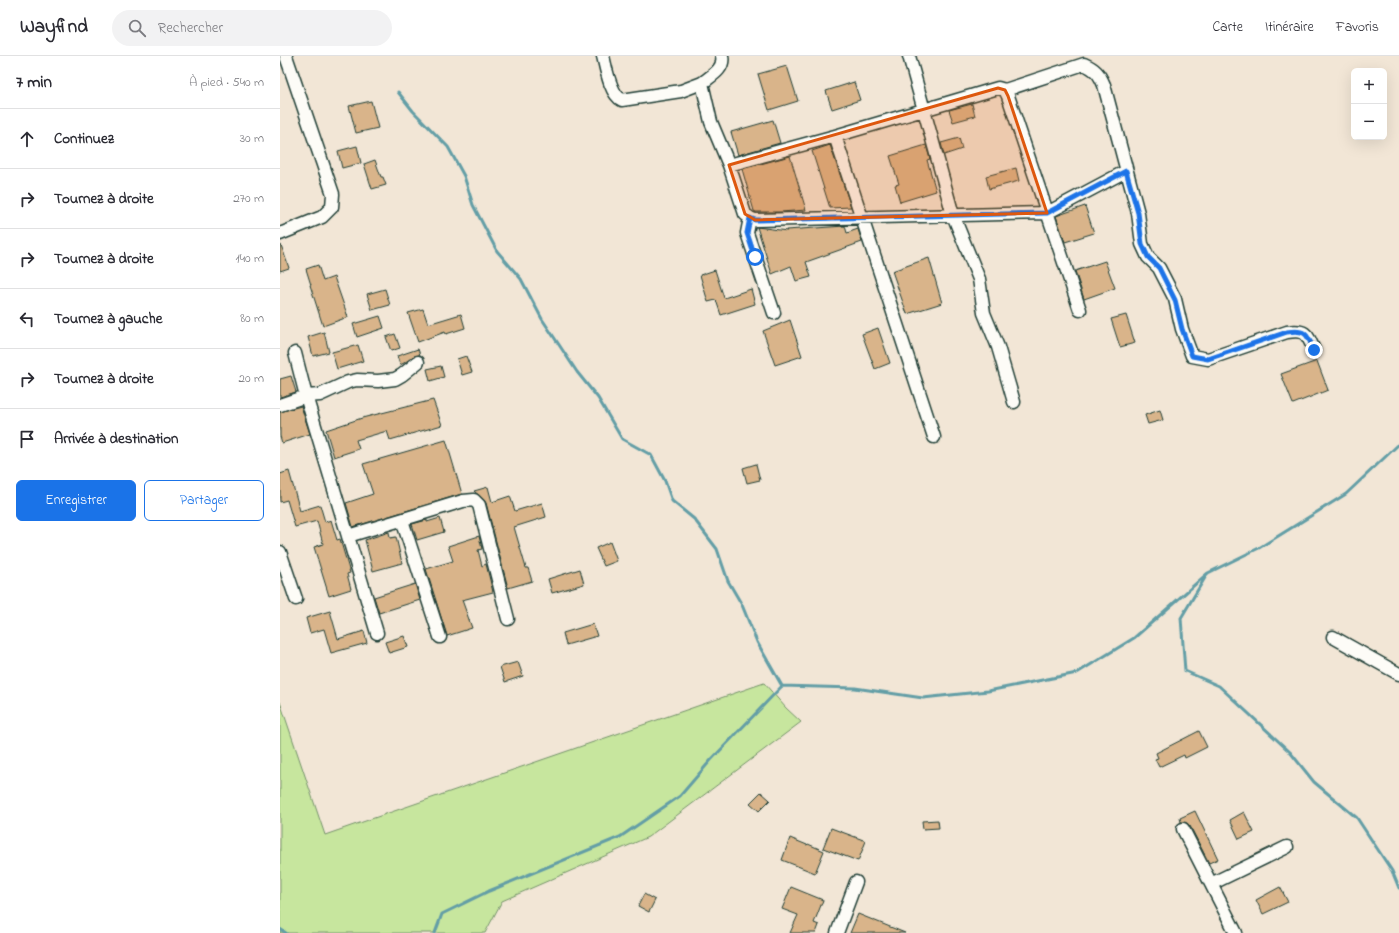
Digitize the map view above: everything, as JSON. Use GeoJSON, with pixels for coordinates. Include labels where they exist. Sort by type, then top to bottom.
{"type":"FeatureCollection","features":[{"type":"Feature","properties":{"kind":"street"},"geometry":{"type":"LineString","coordinates":[[280,234],[322,217],[332,207],[332,194],[286,56]]}},
{"type":"Feature","properties":{"kind":"street"},"geometry":{"type":"LineString","coordinates":[[603,56],[613,91],[617,98],[622,100],[681,92],[702,83],[718,71],[723,61],[722,56]]}},
{"type":"Feature","properties":{"kind":"street"},"geometry":{"type":"LineString","coordinates":[[909,56],[953,215],[979,279],[984,314],[998,347],[1014,402]]}},
{"type":"Feature","properties":{"kind":"street"},"geometry":{"type":"LineString","coordinates":[[729,165],[835,136],[998,88],[1005,90],[1084,64],[1094,68],[1100,75],[1104,84],[1138,213],[1142,244],[1148,257],[1159,268],[1175,300],[1182,329],[1192,356],[1208,359],[1287,332],[1298,330],[1307,335],[1314,350]]}},
{"type":"Feature","properties":{"kind":"street"},"geometry":{"type":"LineString","coordinates":[[702,83],[711,122],[729,165],[745,214],[755,220],[1047,213],[1126,171]]}},
{"type":"Feature","properties":{"kind":"street"},"geometry":{"type":"LineString","coordinates":[[1005,90],[1080,310]]}},
{"type":"Feature","properties":{"kind":"street"},"geometry":{"type":"LineString","coordinates":[[835,136],[934,437]]}},
{"type":"Feature","properties":{"kind":"street"},"geometry":{"type":"LineString","coordinates":[[750,218],[747,233],[774,313]]}},
{"type":"Feature","properties":{"kind":"street"},"geometry":{"type":"LineString","coordinates":[[295,353],[306,396],[376,633]]}},
{"type":"Feature","properties":{"kind":"street"},"geometry":{"type":"LineString","coordinates":[[280,405],[306,396],[320,395],[348,382],[357,380],[378,381],[395,379],[418,362]]}},
{"type":"Feature","properties":{"kind":"street"},"geometry":{"type":"LineString","coordinates":[[348,536],[463,501],[474,500],[479,505],[508,619]]}},
{"type":"Feature","properties":{"kind":"street"},"geometry":{"type":"LineString","coordinates":[[402,520],[440,637]]}},
{"type":"Feature","properties":{"kind":"street"},"geometry":{"type":"LineString","coordinates":[[280,552],[296,599]]}},
{"type":"Feature","properties":{"kind":"street"},"geometry":{"type":"LineString","coordinates":[[1333,637],[1399,674]]}},
{"type":"Feature","properties":{"kind":"street"},"geometry":{"type":"LineString","coordinates":[[1182,829],[1236,933]]}},
{"type":"Feature","properties":{"kind":"street"},"geometry":{"type":"LineString","coordinates":[[1210,884],[1287,847]]}},
{"type":"Feature","properties":{"kind":"street"},"geometry":{"type":"LineString","coordinates":[[837,933],[856,882]]}},
{"type":"Feature","properties":{"kind":"highlighted area"},"geometry":{"type":"Polygon","coordinates":[[[998,88],[1005,90],[1008,96],[1047,213],[755,220],[745,214],[729,165],[998,88]]]}},
{"type":"Feature","properties":{"kind":"green space"},"geometry":{"type":"Polygon","coordinates":[[[764,683],[786,708],[801,722],[648,837],[502,901],[485,933],[280,933],[280,702],[325,835],[764,683]]]}},
{"type":"Feature","properties":{"kind":"building"},"geometry":{"type":"Polygon","coordinates":[[[787,66],[798,101],[769,110],[758,74],[787,66]]]}},
{"type":"Feature","properties":{"kind":"building"},"geometry":{"type":"Polygon","coordinates":[[[854,82],[860,100],[832,109],[826,91],[854,82]]]}},
{"type":"Feature","properties":{"kind":"building"},"geometry":{"type":"Polygon","coordinates":[[[371,101],[378,128],[356,133],[349,106],[371,101]]]}},
{"type":"Feature","properties":{"kind":"building"},"geometry":{"type":"Polygon","coordinates":[[[972,104],[975,116],[953,122],[949,110],[972,104]]]}},
{"type":"Feature","properties":{"kind":"building"},"geometry":{"type":"Polygon","coordinates":[[[773,120],[780,143],[738,155],[731,132],[773,120]]]}},
{"type":"Feature","properties":{"kind":"building"},"geometry":{"type":"Polygon","coordinates":[[[959,138],[962,149],[944,155],[941,143],[959,138]]]}},
{"type":"Feature","properties":{"kind":"building"},"geometry":{"type":"Polygon","coordinates":[[[830,145],[851,207],[830,208],[812,151],[830,145]]]}},
{"type":"Feature","properties":{"kind":"building"},"geometry":{"type":"Polygon","coordinates":[[[926,145],[930,159],[927,160],[936,191],[900,202],[895,185],[899,184],[890,156],[926,145]]]}},
{"type":"Feature","properties":{"kind":"building"},"geometry":{"type":"Polygon","coordinates":[[[357,146],[361,163],[342,168],[338,151],[357,146]]]}},
{"type":"Feature","properties":{"kind":"building"},"geometry":{"type":"Polygon","coordinates":[[[790,156],[806,210],[781,212],[754,211],[742,169],[790,156]]]}},
{"type":"Feature","properties":{"kind":"building"},"geometry":{"type":"Polygon","coordinates":[[[375,160],[381,177],[383,177],[386,185],[372,189],[364,164],[375,160]]]}},
{"type":"Feature","properties":{"kind":"building"},"geometry":{"type":"Polygon","coordinates":[[[1016,168],[1019,181],[989,189],[986,176],[1016,168]]]}},
{"type":"Feature","properties":{"kind":"building"},"geometry":{"type":"Polygon","coordinates":[[[1085,206],[1094,233],[1065,242],[1056,216],[1085,206]]]}},
{"type":"Feature","properties":{"kind":"building"},"geometry":{"type":"Polygon","coordinates":[[[845,226],[847,233],[858,229],[862,242],[806,262],[811,277],[796,281],[791,266],[772,274],[757,227],[787,231],[786,230],[845,226]]]}},
{"type":"Feature","properties":{"kind":"building"},"geometry":{"type":"Polygon","coordinates":[[[280,245],[289,268],[280,271],[280,245]]]}},
{"type":"Feature","properties":{"kind":"building"},"geometry":{"type":"Polygon","coordinates":[[[929,258],[942,303],[907,314],[892,271],[929,258]]]}},
{"type":"Feature","properties":{"kind":"building"},"geometry":{"type":"Polygon","coordinates":[[[1105,261],[1115,288],[1084,299],[1075,271],[1105,261]]]}},
{"type":"Feature","properties":{"kind":"building"},"geometry":{"type":"Polygon","coordinates":[[[318,265],[323,281],[334,277],[348,317],[323,326],[306,269],[318,265]]]}},
{"type":"Feature","properties":{"kind":"building"},"geometry":{"type":"Polygon","coordinates":[[[715,270],[724,298],[751,289],[755,304],[721,315],[716,300],[708,302],[700,275],[715,270]]]}},
{"type":"Feature","properties":{"kind":"building"},"geometry":{"type":"Polygon","coordinates":[[[385,289],[390,305],[372,310],[367,294],[385,289]]]}},
{"type":"Feature","properties":{"kind":"building"},"geometry":{"type":"Polygon","coordinates":[[[423,309],[428,324],[461,314],[465,328],[446,334],[445,332],[418,342],[408,313],[423,309]]]}},
{"type":"Feature","properties":{"kind":"building"},"geometry":{"type":"Polygon","coordinates":[[[1126,315],[1135,343],[1120,347],[1111,319],[1126,315]]]}},
{"type":"Feature","properties":{"kind":"building"},"geometry":{"type":"Polygon","coordinates":[[[380,316],[384,328],[357,337],[353,324],[380,316]]]}},
{"type":"Feature","properties":{"kind":"building"},"geometry":{"type":"Polygon","coordinates":[[[790,320],[802,356],[775,365],[763,331],[790,320]]]}},
{"type":"Feature","properties":{"kind":"building"},"geometry":{"type":"Polygon","coordinates":[[[878,328],[890,363],[875,369],[862,334],[878,328]]]}},
{"type":"Feature","properties":{"kind":"building"},"geometry":{"type":"Polygon","coordinates":[[[324,332],[329,352],[313,356],[308,337],[324,332]]]}},
{"type":"Feature","properties":{"kind":"building"},"geometry":{"type":"Polygon","coordinates":[[[395,334],[400,348],[391,351],[386,337],[395,334]]]}},
{"type":"Feature","properties":{"kind":"building"},"geometry":{"type":"Polygon","coordinates":[[[358,345],[363,361],[337,369],[332,352],[358,345]]]}},
{"type":"Feature","properties":{"kind":"building"},"geometry":{"type":"Polygon","coordinates":[[[418,349],[420,355],[414,356],[400,365],[397,356],[418,349]]]}},
{"type":"Feature","properties":{"kind":"building"},"geometry":{"type":"Polygon","coordinates":[[[466,356],[472,372],[462,375],[457,359],[466,356]]]}},
{"type":"Feature","properties":{"kind":"building"},"geometry":{"type":"Polygon","coordinates":[[[1317,361],[1328,390],[1293,404],[1281,374],[1317,361]]]}},
{"type":"Feature","properties":{"kind":"building"},"geometry":{"type":"Polygon","coordinates":[[[441,366],[444,377],[430,381],[427,369],[441,366]]]}},
{"type":"Feature","properties":{"kind":"building"},"geometry":{"type":"Polygon","coordinates":[[[291,376],[296,392],[280,397],[280,379],[291,376]]]}},
{"type":"Feature","properties":{"kind":"building"},"geometry":{"type":"Polygon","coordinates":[[[433,400],[442,425],[390,440],[387,431],[356,440],[359,449],[334,457],[326,430],[362,418],[433,400]]]}},
{"type":"Feature","properties":{"kind":"building"},"geometry":{"type":"Polygon","coordinates":[[[301,406],[310,434],[282,443],[280,436],[280,412],[301,406]]]}},
{"type":"Feature","properties":{"kind":"building"},"geometry":{"type":"Polygon","coordinates":[[[1160,410],[1163,420],[1148,424],[1145,415],[1160,410]]]}},
{"type":"Feature","properties":{"kind":"building"},"geometry":{"type":"Polygon","coordinates":[[[446,440],[462,494],[353,527],[346,503],[373,494],[363,464],[446,440]]]}},
{"type":"Feature","properties":{"kind":"building"},"geometry":{"type":"Polygon","coordinates":[[[756,464],[760,480],[747,483],[743,468],[756,464]]]}},
{"type":"Feature","properties":{"kind":"building"},"geometry":{"type":"Polygon","coordinates":[[[289,471],[300,511],[320,505],[325,522],[331,520],[337,540],[340,539],[350,573],[347,574],[351,589],[329,596],[314,547],[323,544],[317,521],[295,527],[287,500],[280,502],[280,474],[289,471]]]}},
{"type":"Feature","properties":{"kind":"building"},"geometry":{"type":"Polygon","coordinates":[[[488,487],[492,502],[510,496],[515,511],[542,503],[546,517],[514,527],[526,568],[528,568],[532,581],[508,588],[486,503],[474,491],[488,487]]]}},
{"type":"Feature","properties":{"kind":"building"},"geometry":{"type":"Polygon","coordinates":[[[440,518],[444,532],[417,540],[412,524],[440,518]]]}},
{"type":"Feature","properties":{"kind":"building"},"geometry":{"type":"Polygon","coordinates":[[[389,532],[390,538],[396,537],[402,563],[373,571],[365,540],[389,532]]]}},
{"type":"Feature","properties":{"kind":"building"},"geometry":{"type":"Polygon","coordinates":[[[479,536],[482,549],[478,550],[482,566],[486,564],[493,592],[462,600],[472,628],[447,636],[426,569],[453,561],[448,546],[479,536]]]}},
{"type":"Feature","properties":{"kind":"building"},"geometry":{"type":"Polygon","coordinates":[[[610,542],[617,561],[604,566],[596,548],[610,542]]]}},
{"type":"Feature","properties":{"kind":"building"},"geometry":{"type":"Polygon","coordinates":[[[580,569],[584,584],[552,593],[548,579],[580,569]]]}},
{"type":"Feature","properties":{"kind":"building"},"geometry":{"type":"Polygon","coordinates":[[[415,584],[420,600],[379,613],[374,597],[415,584]]]}},
{"type":"Feature","properties":{"kind":"building"},"geometry":{"type":"Polygon","coordinates":[[[330,611],[338,639],[364,631],[367,643],[331,653],[324,629],[310,633],[306,618],[330,611]]]}},
{"type":"Feature","properties":{"kind":"building"},"geometry":{"type":"Polygon","coordinates":[[[593,624],[597,636],[566,645],[563,633],[593,624]]]}},
{"type":"Feature","properties":{"kind":"building"},"geometry":{"type":"Polygon","coordinates":[[[404,636],[408,647],[389,653],[385,642],[404,636]]]}},
{"type":"Feature","properties":{"kind":"building"},"geometry":{"type":"Polygon","coordinates":[[[518,662],[523,676],[505,682],[500,667],[518,662]]]}},
{"type":"Feature","properties":{"kind":"building"},"geometry":{"type":"Polygon","coordinates":[[[1199,731],[1207,747],[1185,758],[1184,755],[1159,767],[1155,759],[1158,758],[1156,753],[1199,731]]]}},
{"type":"Feature","properties":{"kind":"building"},"geometry":{"type":"Polygon","coordinates":[[[761,792],[770,800],[759,811],[750,803],[761,792]]]}},
{"type":"Feature","properties":{"kind":"building"},"geometry":{"type":"Polygon","coordinates":[[[1195,811],[1218,859],[1209,863],[1190,826],[1187,823],[1181,822],[1180,818],[1195,811]]]}},
{"type":"Feature","properties":{"kind":"building"},"geometry":{"type":"Polygon","coordinates":[[[1244,812],[1254,832],[1239,839],[1230,820],[1244,812]]]}},
{"type":"Feature","properties":{"kind":"building"},"geometry":{"type":"Polygon","coordinates":[[[938,820],[939,828],[923,829],[922,821],[938,820]]]}},
{"type":"Feature","properties":{"kind":"building"},"geometry":{"type":"Polygon","coordinates":[[[831,828],[866,841],[858,861],[823,848],[831,828]]]}},
{"type":"Feature","properties":{"kind":"building"},"geometry":{"type":"Polygon","coordinates":[[[790,838],[824,851],[815,873],[782,860],[790,838]]]}},
{"type":"Feature","properties":{"kind":"building"},"geometry":{"type":"Polygon","coordinates":[[[791,887],[823,900],[814,923],[819,925],[816,933],[790,933],[798,915],[782,909],[791,887]]]}},
{"type":"Feature","properties":{"kind":"building"},"geometry":{"type":"Polygon","coordinates":[[[1280,887],[1288,902],[1263,914],[1256,900],[1280,887]]]}},
{"type":"Feature","properties":{"kind":"building"},"geometry":{"type":"Polygon","coordinates":[[[644,894],[655,900],[649,912],[638,906],[644,894]]]}},
{"type":"Feature","properties":{"kind":"building"},"geometry":{"type":"Polygon","coordinates":[[[858,914],[905,933],[850,933],[858,914]]]}},
{"type":"Feature","properties":{"kind":"waterway"},"geometry":{"type":"LineString","coordinates":[[398,92],[413,111],[448,147],[464,176],[473,205],[497,251],[521,279],[542,319],[577,372],[598,398],[622,439],[651,455],[665,481],[672,501],[694,519],[717,549],[728,581],[742,605],[757,642],[782,686]]}},
{"type":"Feature","properties":{"kind":"waterway"},"geometry":{"type":"LineString","coordinates":[[435,933],[442,914],[489,891],[620,837],[680,796],[711,760],[782,686],[855,688],[923,698],[988,691],[1077,673],[1134,638],[1208,573],[1259,548],[1346,494],[1399,444]]}},
{"type":"Feature","properties":{"kind":"waterway"},"geometry":{"type":"LineString","coordinates":[[1206,576],[1181,618],[1185,671],[1219,686],[1290,752],[1314,782],[1357,818],[1392,871],[1399,888]]}},
{"type":"Feature","properties":{"kind":"waterway"},"geometry":{"type":"LineString","coordinates":[[280,929],[286,933]]}},
{"type":"Feature","properties":{"kind":"route"},"geometry":{"type":"LineString","coordinates":[[755,257],[747,233],[750,218],[755,220],[1047,213],[1126,171],[1138,213],[1142,244],[1148,257],[1159,268],[1167,282],[1175,300],[1182,329],[1192,356],[1208,359],[1287,332],[1298,330],[1307,335],[1314,350]]}}]}
